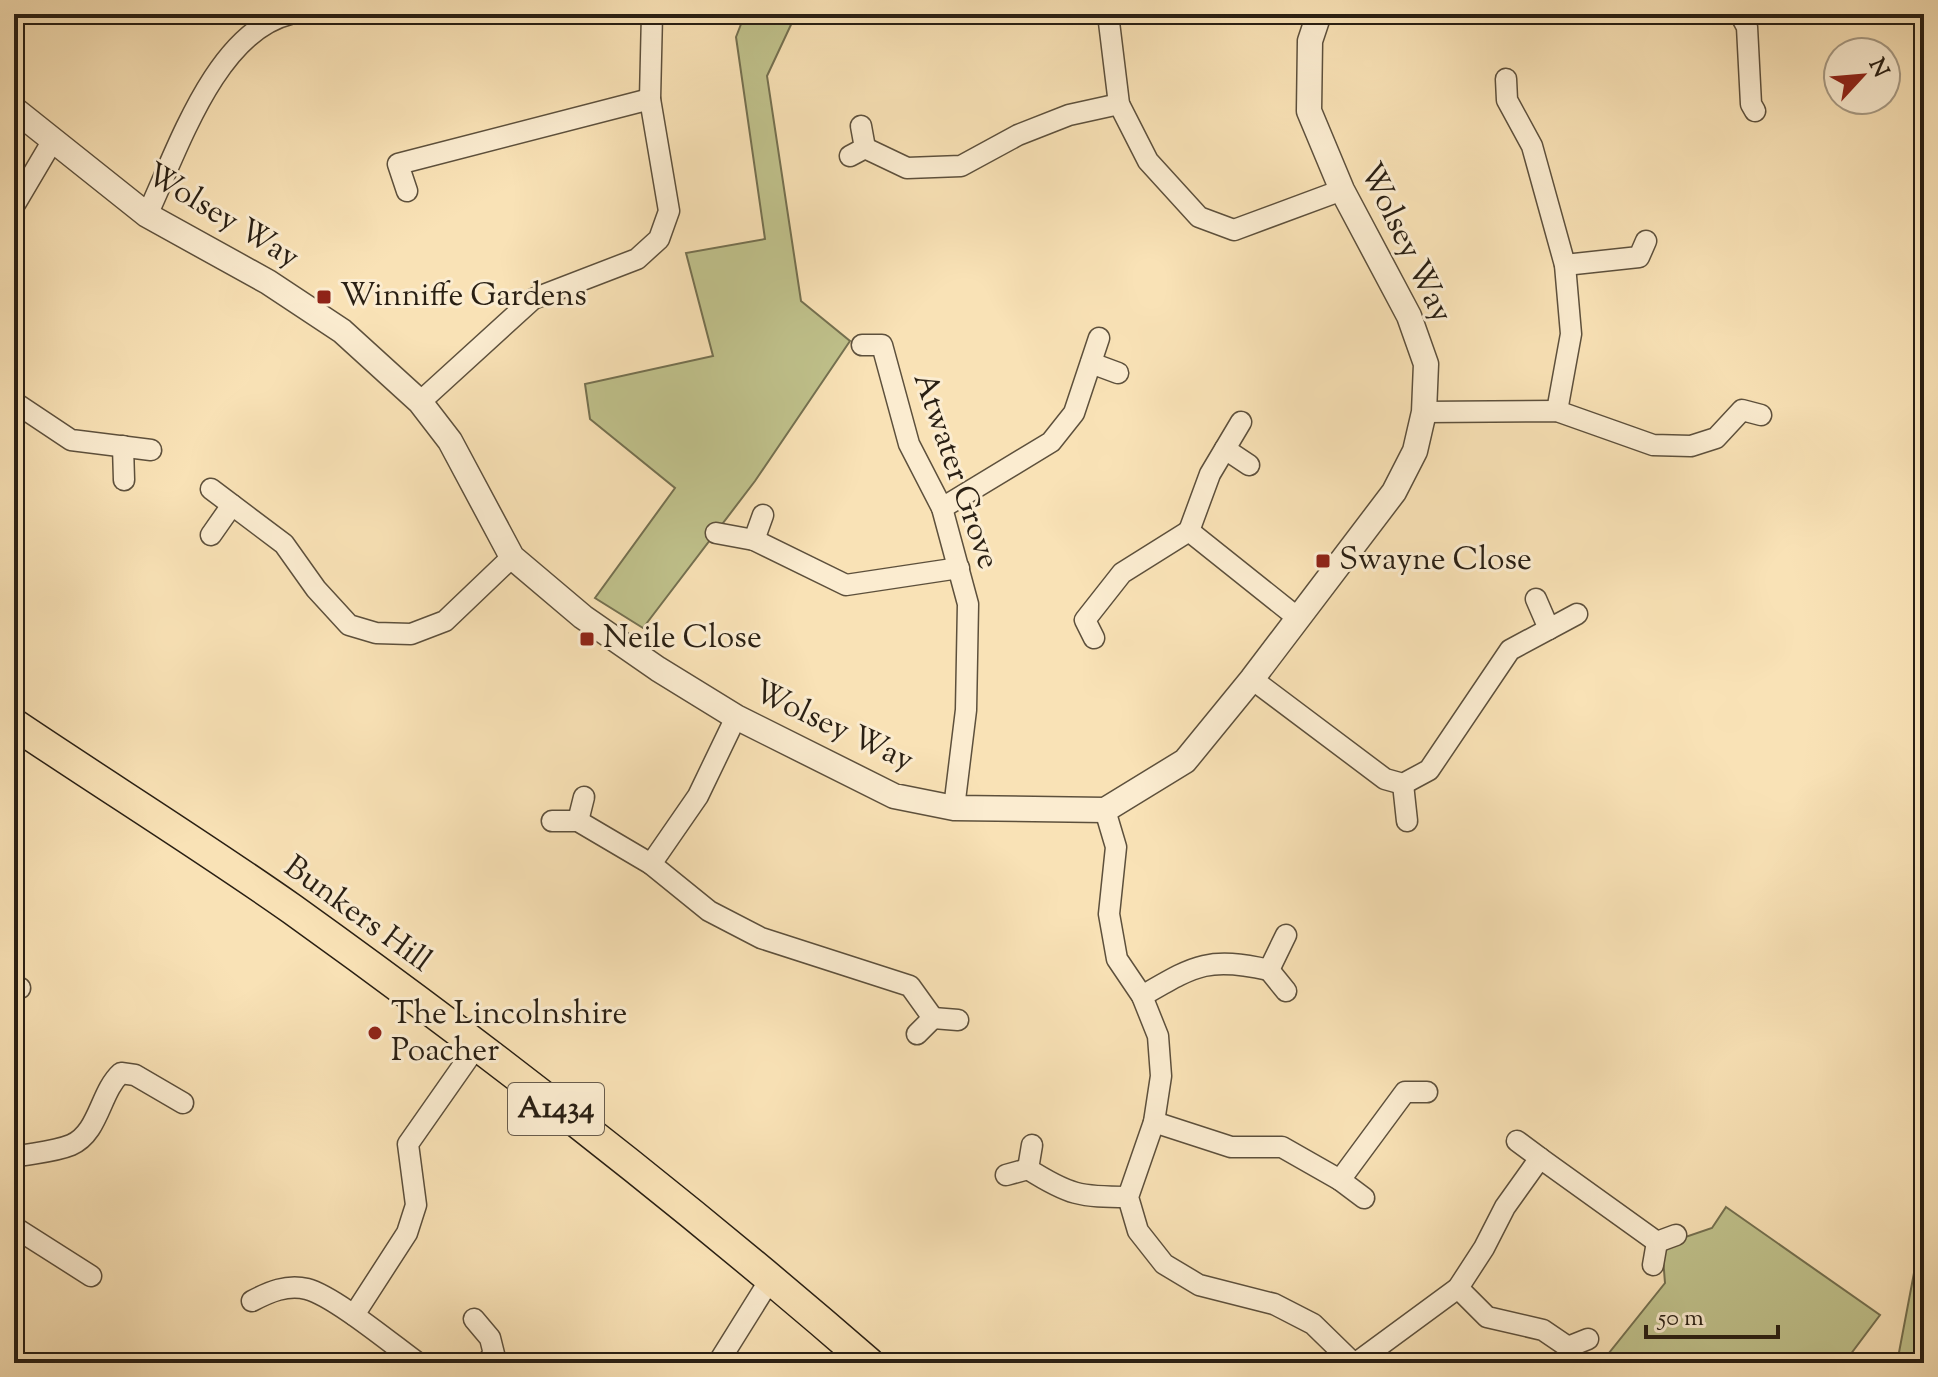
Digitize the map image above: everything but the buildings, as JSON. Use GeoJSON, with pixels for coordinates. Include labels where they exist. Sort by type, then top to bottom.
{"type":"FeatureCollection","features":[{"type":"Feature","properties":{"kind":"main road","name":"Bunkers Hill"},"geometry":{"type":"LineString","coordinates":[[14,724],[292,910],[476,1047],[771,1278],[869,1363]]}},
{"type":"Feature","properties":{"kind":"street"},"geometry":{"type":"LineString","coordinates":[[147,215],[209,85],[238,45],[274,18],[290,14]]}},
{"type":"Feature","properties":{"kind":"street"},"geometry":{"type":"LineString","coordinates":[[420,402],[533,299],[637,259],[659,239],[669,211],[650,99],[652,14]]}},
{"type":"Feature","properties":{"kind":"street"},"geometry":{"type":"LineString","coordinates":[[1108,14],[1119,104],[1148,161],[1199,217],[1234,230],[1342,190]]}},
{"type":"Feature","properties":{"kind":"street","name":"Wolsey Way"},"geometry":{"type":"LineString","coordinates":[[14,109],[147,215],[268,282],[342,331],[420,402],[450,441],[512,557],[583,617],[658,669],[736,717],[894,796],[954,808],[1105,810],[1185,761],[1252,679],[1394,492],[1415,451],[1424,412],[1426,364],[1409,316],[1342,190],[1309,111],[1310,41],[1319,14]]}},
{"type":"Feature","properties":{"kind":"street"},"geometry":{"type":"LineString","coordinates":[[1740,14],[1747,27],[1751,104],[1755,111]]}},
{"type":"Feature","properties":{"kind":"street"},"geometry":{"type":"LineString","coordinates":[[1506,79],[1507,100],[1532,146],[1565,265],[1571,334],[1557,411]]}},
{"type":"Feature","properties":{"kind":"street"},"geometry":{"type":"LineString","coordinates":[[407,191],[398,164],[650,99]]}},
{"type":"Feature","properties":{"kind":"street"},"geometry":{"type":"LineString","coordinates":[[1487,106],[1507,100]]}},
{"type":"Feature","properties":{"kind":"street"},"geometry":{"type":"LineString","coordinates":[[861,126],[858,152],[907,168],[961,166],[1018,135],[1069,115],[1119,104]]}},
{"type":"Feature","properties":{"kind":"street"},"geometry":{"type":"LineString","coordinates":[[14,206],[53,140]]}},
{"type":"Feature","properties":{"kind":"street"},"geometry":{"type":"LineString","coordinates":[[1565,265],[1645,257]]}},
{"type":"Feature","properties":{"kind":"street"},"geometry":{"type":"LineString","coordinates":[[942,508],[1051,442],[1074,413],[1099,338]]}},
{"type":"Feature","properties":{"kind":"street","name":"Atwater Grove"},"geometry":{"type":"LineString","coordinates":[[880,341],[909,444],[942,508],[968,604],[966,710],[954,808]]}},
{"type":"Feature","properties":{"kind":"street"},"geometry":{"type":"LineString","coordinates":[[1091,363],[1118,373]]}},
{"type":"Feature","properties":{"kind":"street"},"geometry":{"type":"LineString","coordinates":[[14,402],[71,440],[151,450]]}},
{"type":"Feature","properties":{"kind":"street"},"geometry":{"type":"LineString","coordinates":[[1424,412],[1557,411],[1653,445],[1691,446],[1716,438],[1746,406]]}},
{"type":"Feature","properties":{"kind":"street"},"geometry":{"type":"LineString","coordinates":[[1082,625],[1122,573],[1189,531],[1210,474],[1241,422]]}},
{"type":"Feature","properties":{"kind":"street"},"geometry":{"type":"LineString","coordinates":[[123,446],[124,480]]}},
{"type":"Feature","properties":{"kind":"street"},"geometry":{"type":"LineString","coordinates":[[1225,449],[1249,465]]}},
{"type":"Feature","properties":{"kind":"street"},"geometry":{"type":"LineString","coordinates":[[211,489],[284,544],[316,589],[349,625],[376,633],[411,634],[445,621],[512,557]]}},
{"type":"Feature","properties":{"kind":"street"},"geometry":{"type":"LineString","coordinates":[[211,535],[232,505]]}},
{"type":"Feature","properties":{"kind":"street"},"geometry":{"type":"LineString","coordinates":[[754,540],[763,515]]}},
{"type":"Feature","properties":{"kind":"street"},"geometry":{"type":"LineString","coordinates":[[1189,531],[1298,618]]}},
{"type":"Feature","properties":{"kind":"street"},"geometry":{"type":"LineString","coordinates":[[716,533],[754,540],[846,585],[959,568]]}},
{"type":"Feature","properties":{"kind":"street"},"geometry":{"type":"LineString","coordinates":[[1536,599],[1549,629]]}},
{"type":"Feature","properties":{"kind":"street"},"geometry":{"type":"LineString","coordinates":[[1252,679],[1385,779],[1403,784],[1429,770],[1510,650],[1577,614]]}},
{"type":"Feature","properties":{"kind":"street"},"geometry":{"type":"LineString","coordinates":[[651,864],[698,796],[736,717]]}},
{"type":"Feature","properties":{"kind":"street"},"geometry":{"type":"LineString","coordinates":[[1403,784],[1407,821]]}},
{"type":"Feature","properties":{"kind":"street"},"geometry":{"type":"LineString","coordinates":[[578,821],[584,797]]}},
{"type":"Feature","properties":{"kind":"street"},"geometry":{"type":"LineString","coordinates":[[1105,810],[1116,847],[1109,914],[1117,959],[1142,996],[1158,1036],[1161,1076],[1154,1122],[1128,1197],[1138,1231],[1164,1264],[1199,1285],[1274,1304],[1313,1324],[1354,1363],[1458,1288],[1484,1248],[1505,1207],[1540,1158]]}},
{"type":"Feature","properties":{"kind":"street"},"geometry":{"type":"LineString","coordinates":[[552,821],[578,821],[651,864],[709,911],[761,938],[910,986],[933,1018]]}},
{"type":"Feature","properties":{"kind":"street"},"geometry":{"type":"LineString","coordinates":[[1269,970],[1286,935]]}},
{"type":"Feature","properties":{"kind":"street"},"geometry":{"type":"LineString","coordinates":[[1142,996],[1195,965],[1235,962],[1269,970],[1286,991]]}},
{"type":"Feature","properties":{"kind":"street"},"geometry":{"type":"LineString","coordinates":[[917,1034],[933,1018],[958,1020]]}},
{"type":"Feature","properties":{"kind":"street"},"geometry":{"type":"LineString","coordinates":[[354,1315],[384,1272],[416,1205],[408,1144],[476,1047]]}},
{"type":"Feature","properties":{"kind":"street"},"geometry":{"type":"LineString","coordinates":[[14,1157],[72,1145],[90,1128],[110,1083],[121,1073],[135,1075],[183,1103]]}},
{"type":"Feature","properties":{"kind":"street"},"geometry":{"type":"LineString","coordinates":[[1340,1180],[1401,1083],[1427,1092]]}},
{"type":"Feature","properties":{"kind":"street"},"geometry":{"type":"LineString","coordinates":[[1154,1122],[1231,1147],[1282,1147],[1340,1180],[1364,1198]]}},
{"type":"Feature","properties":{"kind":"street"},"geometry":{"type":"LineString","coordinates":[[1517,1141],[1666,1238],[1653,1265]]}},
{"type":"Feature","properties":{"kind":"street"},"geometry":{"type":"LineString","coordinates":[[1028,1169],[1032,1145]]}},
{"type":"Feature","properties":{"kind":"street"},"geometry":{"type":"LineString","coordinates":[[1006,1175],[1028,1169],[1080,1197],[1128,1197]]}},
{"type":"Feature","properties":{"kind":"street"},"geometry":{"type":"LineString","coordinates":[[14,1227],[91,1276]]}},
{"type":"Feature","properties":{"kind":"street"},"geometry":{"type":"LineString","coordinates":[[718,1363],[771,1278]]}},
{"type":"Feature","properties":{"kind":"street"},"geometry":{"type":"LineString","coordinates":[[1458,1288],[1487,1317],[1543,1330],[1567,1355],[1588,1339]]}},
{"type":"Feature","properties":{"kind":"street"},"geometry":{"type":"LineString","coordinates":[[252,1301],[275,1289],[307,1289],[354,1315],[418,1363]]}},
{"type":"Feature","properties":{"kind":"street"},"geometry":{"type":"LineString","coordinates":[[474,1319],[492,1346],[494,1354],[486,1363]]}},
{"type":"Feature","properties":{"kind":"green space"},"geometry":{"type":"Polygon","coordinates":[[[745,14],[796,14],[767,76],[801,301],[850,341],[755,481],[643,628],[595,598],[675,488],[590,419],[585,384],[713,356],[686,253],[765,239],[736,37],[745,14]]]}},
{"type":"Feature","properties":{"kind":"green space"},"geometry":{"type":"Polygon","coordinates":[[[1726,1207],[1880,1315],[1844,1363],[1601,1363],[1665,1283],[1662,1245],[1712,1228],[1726,1207]]]}},
{"type":"Feature","properties":{"kind":"green space"},"geometry":{"type":"Polygon","coordinates":[[[1924,1220],[1924,1363],[1897,1363],[1924,1220]]]}},
{"type":"Feature","properties":{"kind":"place","name":"Winniffe Gardens"},"geometry":{"type":"Point","coordinates":[324,297]}},
{"type":"Feature","properties":{"kind":"place","name":"Swayne Close"},"geometry":{"type":"Point","coordinates":[1323,561]}},
{"type":"Feature","properties":{"kind":"place","name":"Neile Close"},"geometry":{"type":"Point","coordinates":[587,639]}},
{"type":"Feature","properties":{"kind":"place","name":"The Lincolnshire Poacher"},"geometry":{"type":"Point","coordinates":[375,1033]}}]}
